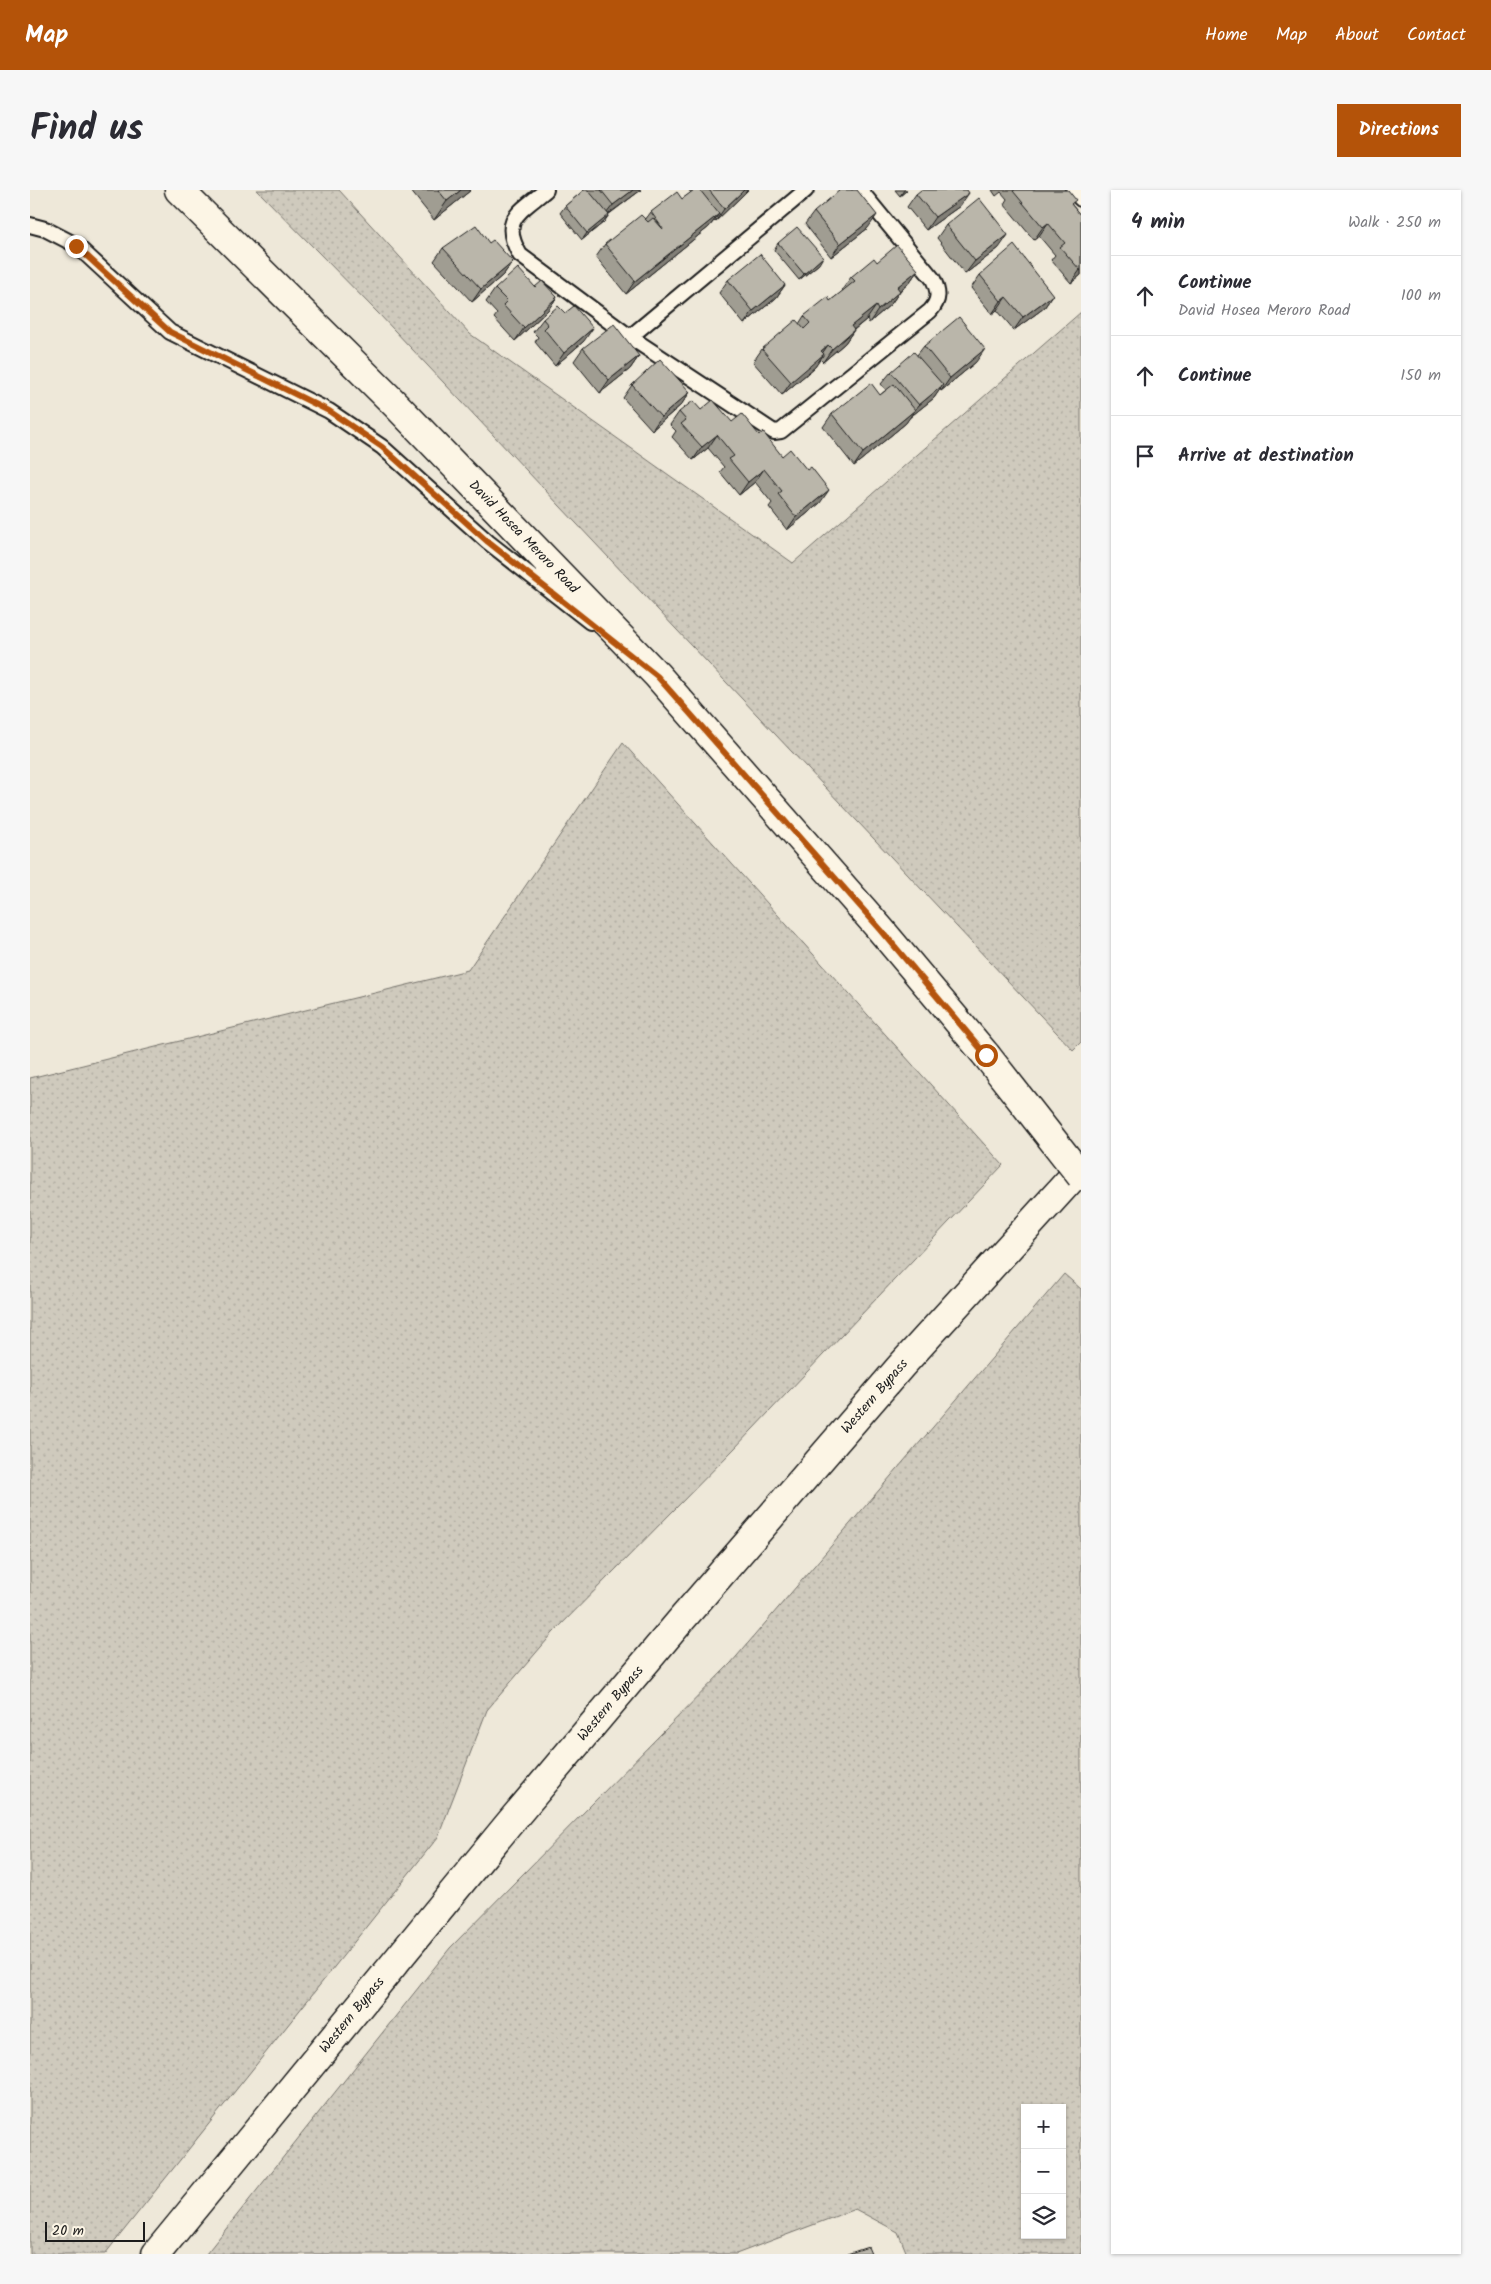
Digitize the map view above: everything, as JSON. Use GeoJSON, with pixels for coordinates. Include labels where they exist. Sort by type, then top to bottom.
{"type":"FeatureCollection","features":[{"type":"Feature","properties":{"kind":"main road","name":"David Hosea Meroro Road"},"geometry":{"type":"LineString","coordinates":[[179,190],[396,404],[657,676],[881,930],[986,1055],[1081,1176]]}},
{"type":"Feature","properties":{"kind":"main road","name":"Western Bypass"},"geometry":{"type":"LineString","coordinates":[[156,2254],[508,1825],[682,1619],[900,1366],[1081,1168]]}},
{"type":"Feature","properties":{"kind":"lane"},"geometry":{"type":"LineString","coordinates":[[546,190],[515,217],[509,228],[512,242],[520,255],[630,337],[774,432],[781,431],[930,311],[937,303],[938,290],[933,279],[860,190]]}},
{"type":"Feature","properties":{"kind":"lane"},"geometry":{"type":"LineString","coordinates":[[630,337],[806,190]]}},
{"type":"Feature","properties":{"kind":"lane"},"geometry":{"type":"LineString","coordinates":[[1073,190],[1081,199]]}},
{"type":"Feature","properties":{"kind":"lane"},"geometry":{"type":"LineString","coordinates":[[30,225],[46,229],[76,246],[170,332],[329,411],[382,447],[488,542],[657,676]]}},
{"type":"Feature","properties":{"kind":"shaded area"},"geometry":{"type":"Polygon","coordinates":[[[257,190],[339,190],[470,334],[793,563],[1081,312],[1081,1042],[1073,1050],[378,313],[257,190]]]}},
{"type":"Feature","properties":{"kind":"shaded area"},"geometry":{"type":"Polygon","coordinates":[[[623,743],[1003,1165],[734,1449],[553,1633],[487,1710],[438,1837],[105,2254],[30,2254],[30,1078],[468,970],[623,743]]]}},
{"type":"Feature","properties":{"kind":"shaded area"},"geometry":{"type":"Polygon","coordinates":[[[1064,1274],[1081,1289],[1081,2254],[907,2254],[898,2232],[855,2209],[736,2254],[206,2254],[450,1948],[731,1663],[1064,1274]]]}},
{"type":"Feature","properties":{"kind":"building"},"geometry":{"type":"Polygon","coordinates":[[[438,190],[461,190],[447,201],[438,190]]]}},
{"type":"Feature","properties":{"kind":"building"},"geometry":{"type":"Polygon","coordinates":[[[584,190],[588,190],[609,215],[587,233],[565,206],[584,190]]]}},
{"type":"Feature","properties":{"kind":"building"},"geometry":{"type":"Polygon","coordinates":[[[601,190],[633,190],[613,205],[601,190]]]}},
{"type":"Feature","properties":{"kind":"building"},"geometry":{"type":"Polygon","coordinates":[[[694,190],[700,190],[719,214],[635,281],[605,244],[641,215],[648,222],[653,218],[663,229],[651,212],[677,192],[682,199],[694,190]]]}},
{"type":"Feature","properties":{"kind":"building"},"geometry":{"type":"Polygon","coordinates":[[[709,190],[744,190],[724,209],[709,190]]]}},
{"type":"Feature","properties":{"kind":"building"},"geometry":{"type":"Polygon","coordinates":[[[840,190],[857,190],[877,215],[840,244],[814,212],[840,190]]]}},
{"type":"Feature","properties":{"kind":"building"},"geometry":{"type":"Polygon","coordinates":[[[921,190],[967,190],[969,193],[935,217],[916,194],[921,190]]]}},
{"type":"Feature","properties":{"kind":"building"},"geometry":{"type":"Polygon","coordinates":[[[1068,190],[1076,200],[1071,204],[1081,216],[1081,270],[1060,247],[1065,243],[1048,223],[1043,227],[1013,191],[1068,190]]]}},
{"type":"Feature","properties":{"kind":"building"},"geometry":{"type":"Polygon","coordinates":[[[979,198],[1008,235],[975,261],[946,225],[979,198]]]}},
{"type":"Feature","properties":{"kind":"building"},"geometry":{"type":"Polygon","coordinates":[[[476,225],[489,243],[493,240],[513,262],[481,289],[443,248],[476,225]]]}},
{"type":"Feature","properties":{"kind":"building"},"geometry":{"type":"Polygon","coordinates":[[[797,227],[823,257],[804,274],[778,243],[797,227]]]}},
{"type":"Feature","properties":{"kind":"building"},"geometry":{"type":"Polygon","coordinates":[[[897,245],[918,270],[897,287],[900,291],[878,310],[876,306],[851,326],[854,330],[832,349],[828,345],[821,351],[824,354],[791,382],[762,349],[796,320],[804,329],[810,323],[804,316],[828,297],[830,301],[855,281],[851,277],[874,258],[877,262],[897,245]]]}},
{"type":"Feature","properties":{"kind":"building"},"geometry":{"type":"Polygon","coordinates":[[[1014,245],[1053,295],[1023,317],[1006,297],[1001,301],[980,275],[1014,245]]]}},
{"type":"Feature","properties":{"kind":"building"},"geometry":{"type":"Polygon","coordinates":[[[760,254],[785,285],[753,311],[728,280],[760,254]]]}},
{"type":"Feature","properties":{"kind":"building"},"geometry":{"type":"Polygon","coordinates":[[[518,268],[535,287],[542,281],[557,297],[524,328],[503,305],[507,301],[495,289],[518,268]]]}},
{"type":"Feature","properties":{"kind":"building"},"geometry":{"type":"Polygon","coordinates":[[[558,306],[565,313],[574,306],[593,328],[564,353],[544,329],[548,325],[543,319],[558,306]]]}},
{"type":"Feature","properties":{"kind":"building"},"geometry":{"type":"Polygon","coordinates":[[[959,317],[985,349],[950,378],[924,346],[959,317]]]}},
{"type":"Feature","properties":{"kind":"building"},"geometry":{"type":"Polygon","coordinates":[[[614,324],[639,356],[609,380],[583,348],[614,324]]]}},
{"type":"Feature","properties":{"kind":"building"},"geometry":{"type":"Polygon","coordinates":[[[914,352],[943,385],[919,405],[891,372],[914,352]]]}},
{"type":"Feature","properties":{"kind":"building"},"geometry":{"type":"Polygon","coordinates":[[[660,359],[690,392],[661,417],[632,385],[660,359]]]}},
{"type":"Feature","properties":{"kind":"building"},"geometry":{"type":"Polygon","coordinates":[[[871,383],[880,395],[894,384],[915,410],[863,453],[832,414],[871,383]]]}},
{"type":"Feature","properties":{"kind":"building"},"geometry":{"type":"Polygon","coordinates":[[[713,400],[732,422],[742,414],[759,435],[763,432],[782,456],[790,449],[807,470],[811,467],[829,490],[796,517],[778,494],[782,491],[764,469],[748,482],[729,459],[734,456],[717,435],[702,447],[681,424],[686,420],[679,412],[693,401],[701,410],[713,400]]]}},
{"type":"Feature","properties":{"kind":"building"},"geometry":{"type":"Polygon","coordinates":[[[868,2247],[871,2254],[847,2254],[868,2247]]]}},
{"type":"Feature","properties":{"kind":"route"},"geometry":{"type":"LineString","coordinates":[[76,246],[170,332],[329,411],[382,447],[488,542],[657,676],[881,930],[986,1055]]}}]}
